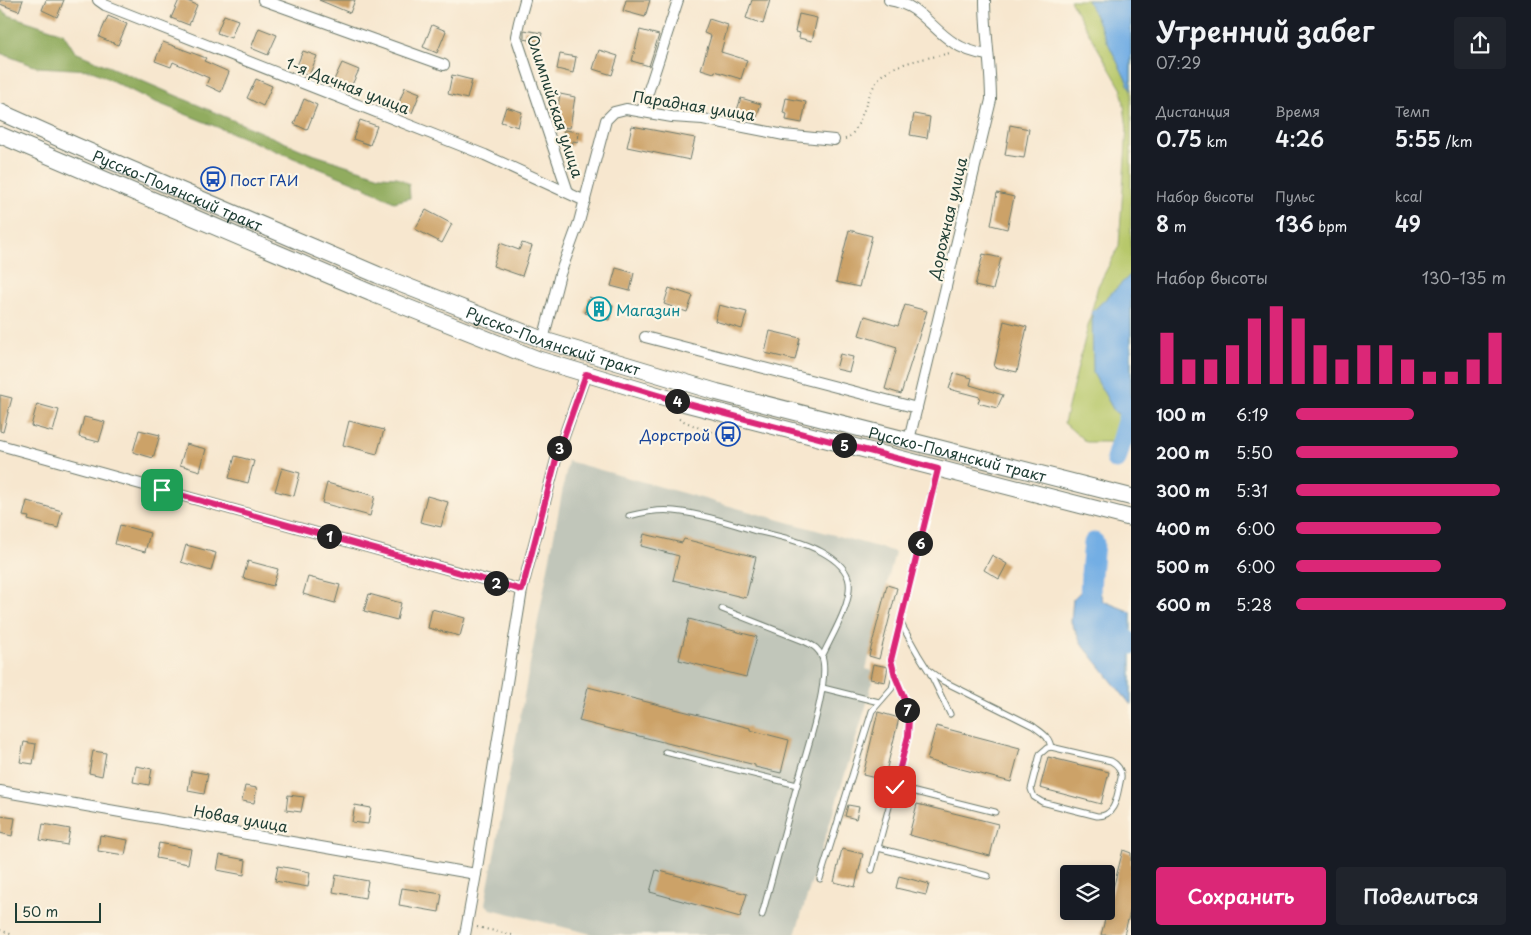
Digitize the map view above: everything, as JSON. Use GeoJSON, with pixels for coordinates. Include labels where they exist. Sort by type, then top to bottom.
{"type":"FeatureCollection","features":[{"type":"Feature","properties":{"kind":"main road","name":"Русско-Полянский тракт"},"geometry":{"type":"LineString","coordinates":[[3,113],[378,275],[543,340],[717,392],[1131,497]]}},
{"type":"Feature","properties":{"kind":"main road","name":"Русско-Полянский тракт"},"geometry":{"type":"LineString","coordinates":[[0,134],[371,293],[537,359],[684,403],[1131,518]]}},
{"type":"Feature","properties":{"kind":"street","name":"1-я Дачная улица"},"geometry":{"type":"LineString","coordinates":[[98,0],[216,50],[485,155],[585,200]]}},
{"type":"Feature","properties":{"kind":"street"},"geometry":{"type":"LineString","coordinates":[[263,0],[444,65]]}},
{"type":"Feature","properties":{"kind":"street","name":"Олимпийская улица"},"geometry":{"type":"LineString","coordinates":[[525,0],[516,36],[568,192]]}},
{"type":"Feature","properties":{"kind":"street"},"geometry":{"type":"LineString","coordinates":[[642,111],[678,0]]}},
{"type":"Feature","properties":{"kind":"street"},"geometry":{"type":"LineString","coordinates":[[889,0],[910,6],[954,43],[987,55]]}},
{"type":"Feature","properties":{"kind":"street","name":"Дорожная улица"},"geometry":{"type":"LineString","coordinates":[[909,440],[991,100],[985,0]]}},
{"type":"Feature","properties":{"kind":"street","name":"Парадная улица"},"geometry":{"type":"LineString","coordinates":[[543,340],[560,274],[585,200],[606,120],[614,112],[626,109],[642,111],[672,117],[703,119],[784,135],[834,140]]}},
{"type":"Feature","properties":{"kind":"street"},"geometry":{"type":"LineString","coordinates":[[645,337],[917,408]]}},
{"type":"Feature","properties":{"kind":"street"},"geometry":{"type":"LineString","coordinates":[[466,930],[522,590],[557,456],[586,374]]}},
{"type":"Feature","properties":{"kind":"street"},"geometry":{"type":"LineString","coordinates":[[0,445],[522,590]]}},
{"type":"Feature","properties":{"kind":"street","name":"Новая улица"},"geometry":{"type":"LineString","coordinates":[[0,791],[476,874]]}},
{"type":"Feature","properties":{"kind":"lane"},"geometry":{"type":"LineString","coordinates":[[872,870],[908,736],[909,718],[906,702],[895,676],[891,660],[938,469]]}},
{"type":"Feature","properties":{"kind":"lane"},"geometry":{"type":"LineString","coordinates":[[629,516],[653,510],[675,511],[710,518],[788,539],[820,550],[832,558],[845,571],[849,582],[848,596],[843,613],[822,657]]}},
{"type":"Feature","properties":{"kind":"lane"},"geometry":{"type":"LineString","coordinates":[[722,608],[817,648],[825,669],[823,688],[762,915]]}},
{"type":"Feature","properties":{"kind":"lane"},"geometry":{"type":"LineString","coordinates":[[900,622],[928,670],[950,714]]}},
{"type":"Feature","properties":{"kind":"lane"},"geometry":{"type":"LineString","coordinates":[[928,670],[943,681],[1033,726],[1050,740],[1051,747]]}},
{"type":"Feature","properties":{"kind":"lane"},"geometry":{"type":"LineString","coordinates":[[820,879],[872,711],[892,688],[895,676]]}},
{"type":"Feature","properties":{"kind":"lane"},"geometry":{"type":"LineString","coordinates":[[823,688],[879,702]]}},
{"type":"Feature","properties":{"kind":"lane"},"geometry":{"type":"LineString","coordinates":[[1051,747],[1111,761],[1118,766],[1121,778],[1114,806],[1109,813],[1097,816],[1042,802],[1034,797],[1031,789],[1039,758],[1043,750],[1051,747]]}},
{"type":"Feature","properties":{"kind":"lane"},"geometry":{"type":"LineString","coordinates":[[665,752],[797,785]]}},
{"type":"Feature","properties":{"kind":"lane"},"geometry":{"type":"LineString","coordinates":[[895,787],[995,812]]}},
{"type":"Feature","properties":{"kind":"lane"},"geometry":{"type":"LineString","coordinates":[[878,848],[988,876]]}},
{"type":"Feature","properties":{"kind":"path"},"geometry":{"type":"LineString","coordinates":[[834,140],[848,139],[853,134],[870,92],[880,76],[898,66],[967,49]]}},
{"type":"Feature","properties":{"kind":"path"},"geometry":{"type":"LineString","coordinates":[[680,419],[704,430],[738,438]]}},
{"type":"Feature","properties":{"kind":"path"},"geometry":{"type":"LineString","coordinates":[[0,930],[13,935]]}},
{"type":"Feature","properties":{"kind":"path"},"geometry":{"type":"LineString","coordinates":[[466,930],[512,935]]}},
{"type":"Feature","properties":{"kind":"shaded area"},"geometry":{"type":"Polygon","coordinates":[[[568,461],[895,552],[866,669],[872,671],[870,678],[873,679],[868,700],[795,935],[595,935],[491,909],[485,904],[568,461]]]}},
{"type":"Feature","properties":{"kind":"green space"},"geometry":{"type":"Polygon","coordinates":[[[1070,0],[1131,0],[1131,442],[1086,442],[1064,423],[1098,286],[1119,246],[1127,129],[1122,90],[1070,0]]]}},
{"type":"Feature","properties":{"kind":"green space"},"geometry":{"type":"Polygon","coordinates":[[[0,9],[8,15],[63,33],[75,52],[309,153],[380,176],[397,177],[409,184],[410,198],[394,202],[365,187],[148,99],[91,70],[37,67],[0,53],[0,9]]]}},
{"type":"Feature","properties":{"kind":"water"},"geometry":{"type":"Polygon","coordinates":[[[1087,0],[1131,0],[1131,90],[1087,0]]]}},
{"type":"Feature","properties":{"kind":"water"},"geometry":{"type":"Polygon","coordinates":[[[1131,274],[1131,424],[1114,411],[1093,373],[1092,312],[1131,274]]]}},
{"type":"Feature","properties":{"kind":"water"},"geometry":{"type":"Polygon","coordinates":[[[1095,577],[1103,601],[1131,612],[1131,705],[1082,644],[1071,622],[1073,599],[1095,577]]]}},
{"type":"Feature","properties":{"kind":"building"},"geometry":{"type":"Polygon","coordinates":[[[0,0],[23,0],[19,11],[0,4],[0,0]]]}},
{"type":"Feature","properties":{"kind":"building"},"geometry":{"type":"Polygon","coordinates":[[[46,0],[64,0],[57,17],[42,10],[46,0]]]}},
{"type":"Feature","properties":{"kind":"building"},"geometry":{"type":"Polygon","coordinates":[[[179,0],[185,0],[197,5],[189,25],[171,18],[179,0]]]}},
{"type":"Feature","properties":{"kind":"building"},"geometry":{"type":"Polygon","coordinates":[[[319,0],[355,0],[350,13],[319,0]]]}},
{"type":"Feature","properties":{"kind":"building"},"geometry":{"type":"Polygon","coordinates":[[[626,0],[650,0],[645,17],[623,11],[626,0]]]}},
{"type":"Feature","properties":{"kind":"building"},"geometry":{"type":"Polygon","coordinates":[[[752,0],[770,0],[763,24],[746,18],[752,0]]]}},
{"type":"Feature","properties":{"kind":"building"},"geometry":{"type":"Polygon","coordinates":[[[799,14],[817,18],[812,41],[799,38],[800,33],[795,32],[799,14]]]}},
{"type":"Feature","properties":{"kind":"building"},"geometry":{"type":"Polygon","coordinates":[[[224,15],[238,20],[231,38],[217,33],[224,15]]]}},
{"type":"Feature","properties":{"kind":"building"},"geometry":{"type":"Polygon","coordinates":[[[108,16],[127,24],[118,45],[99,37],[108,16]]]}},
{"type":"Feature","properties":{"kind":"building"},"geometry":{"type":"Polygon","coordinates":[[[709,19],[728,25],[721,52],[747,60],[741,79],[701,69],[711,36],[704,33],[709,19]]]}},
{"type":"Feature","properties":{"kind":"building"},"geometry":{"type":"Polygon","coordinates":[[[432,25],[446,31],[437,53],[423,47],[432,25]]]}},
{"type":"Feature","properties":{"kind":"building"},"geometry":{"type":"Polygon","coordinates":[[[259,28],[277,35],[268,55],[251,48],[259,28]]]}},
{"type":"Feature","properties":{"kind":"building"},"geometry":{"type":"Polygon","coordinates":[[[524,30],[542,33],[540,42],[524,39],[524,30]]]}},
{"type":"Feature","properties":{"kind":"building"},"geometry":{"type":"Polygon","coordinates":[[[640,30],[659,35],[649,66],[632,61],[640,30]]]}},
{"type":"Feature","properties":{"kind":"building"},"geometry":{"type":"Polygon","coordinates":[[[163,42],[206,58],[204,61],[229,72],[221,92],[206,85],[209,78],[173,62],[171,67],[155,61],[163,42]]]}},
{"type":"Feature","properties":{"kind":"building"},"geometry":{"type":"Polygon","coordinates":[[[599,50],[618,56],[612,75],[593,69],[599,50]]]}},
{"type":"Feature","properties":{"kind":"building"},"geometry":{"type":"Polygon","coordinates":[[[303,51],[317,56],[309,76],[295,70],[303,51]]]}},
{"type":"Feature","properties":{"kind":"building"},"geometry":{"type":"Polygon","coordinates":[[[560,54],[576,57],[573,73],[557,69],[560,54]]]}},
{"type":"Feature","properties":{"kind":"building"},"geometry":{"type":"Polygon","coordinates":[[[342,63],[359,70],[349,91],[332,84],[342,63]]]}},
{"type":"Feature","properties":{"kind":"building"},"geometry":{"type":"Polygon","coordinates":[[[452,75],[472,80],[467,99],[448,94],[452,75]]]}},
{"type":"Feature","properties":{"kind":"building"},"geometry":{"type":"Polygon","coordinates":[[[256,79],[272,86],[263,106],[247,98],[256,79]]]}},
{"type":"Feature","properties":{"kind":"building"},"geometry":{"type":"Polygon","coordinates":[[[405,87],[420,93],[412,113],[397,108],[405,87]]]}},
{"type":"Feature","properties":{"kind":"building"},"geometry":{"type":"Polygon","coordinates":[[[560,94],[575,97],[570,128],[553,126],[553,117],[556,117],[560,94]]]}},
{"type":"Feature","properties":{"kind":"building"},"geometry":{"type":"Polygon","coordinates":[[[741,98],[761,104],[756,119],[736,113],[741,98]]]}},
{"type":"Feature","properties":{"kind":"building"},"geometry":{"type":"Polygon","coordinates":[[[786,98],[806,102],[802,123],[786,120],[787,114],[783,113],[786,98]]]}},
{"type":"Feature","properties":{"kind":"building"},"geometry":{"type":"Polygon","coordinates":[[[304,99],[317,105],[307,130],[294,124],[304,99]]]}},
{"type":"Feature","properties":{"kind":"building"},"geometry":{"type":"Polygon","coordinates":[[[506,107],[522,112],[518,127],[501,122],[506,107]]]}},
{"type":"Feature","properties":{"kind":"building"},"geometry":{"type":"Polygon","coordinates":[[[914,114],[930,117],[927,138],[910,135],[914,114]]]}},
{"type":"Feature","properties":{"kind":"building"},"geometry":{"type":"Polygon","coordinates":[[[360,120],[377,126],[370,145],[353,139],[360,120]]]}},
{"type":"Feature","properties":{"kind":"building"},"geometry":{"type":"Polygon","coordinates":[[[1010,125],[1029,129],[1024,158],[1005,155],[1010,125]]]}},
{"type":"Feature","properties":{"kind":"building"},"geometry":{"type":"Polygon","coordinates":[[[632,126],[695,138],[690,160],[627,147],[632,126]]]}},
{"type":"Feature","properties":{"kind":"building"},"geometry":{"type":"Polygon","coordinates":[[[564,130],[579,132],[578,142],[573,141],[572,146],[561,144],[564,130]]]}},
{"type":"Feature","properties":{"kind":"building"},"geometry":{"type":"Polygon","coordinates":[[[997,193],[1014,197],[1007,229],[991,225],[997,193]]]}},
{"type":"Feature","properties":{"kind":"building"},"geometry":{"type":"Polygon","coordinates":[[[426,210],[452,224],[442,243],[415,229],[426,210]]]}},
{"type":"Feature","properties":{"kind":"building"},"geometry":{"type":"Polygon","coordinates":[[[849,230],[872,236],[859,287],[836,282],[849,230]]]}},
{"type":"Feature","properties":{"kind":"building"},"geometry":{"type":"Polygon","coordinates":[[[500,243],[519,250],[522,243],[532,246],[522,276],[493,266],[500,243]]]}},
{"type":"Feature","properties":{"kind":"building"},"geometry":{"type":"Polygon","coordinates":[[[983,254],[1001,258],[993,290],[975,286],[983,254]]]}},
{"type":"Feature","properties":{"kind":"building"},"geometry":{"type":"Polygon","coordinates":[[[616,268],[634,273],[630,291],[611,286],[616,268]]]}},
{"type":"Feature","properties":{"kind":"building"},"geometry":{"type":"Polygon","coordinates":[[[669,288],[693,296],[687,312],[664,304],[669,288]]]}},
{"type":"Feature","properties":{"kind":"building","name":"Магазин"},"geometry":{"type":"Polygon","coordinates":[[[589,297],[613,305],[609,320],[585,313],[589,297]]]}},
{"type":"Feature","properties":{"kind":"building"},"geometry":{"type":"Polygon","coordinates":[[[719,305],[747,312],[742,329],[715,321],[719,305]]]}},
{"type":"Feature","properties":{"kind":"building"},"geometry":{"type":"Polygon","coordinates":[[[905,305],[927,311],[901,394],[885,389],[897,347],[859,335],[865,316],[898,326],[905,305]]]}},
{"type":"Feature","properties":{"kind":"building"},"geometry":{"type":"Polygon","coordinates":[[[1004,321],[1027,327],[1017,372],[994,367],[1004,321]]]}},
{"type":"Feature","properties":{"kind":"building"},"geometry":{"type":"Polygon","coordinates":[[[770,331],[800,338],[795,360],[765,353],[770,331]]]}},
{"type":"Feature","properties":{"kind":"building"},"geometry":{"type":"Polygon","coordinates":[[[840,354],[853,357],[849,372],[836,369],[840,354]]]}},
{"type":"Feature","properties":{"kind":"building"},"geometry":{"type":"Polygon","coordinates":[[[954,373],[972,378],[970,385],[1003,395],[997,408],[978,403],[980,397],[949,389],[954,373]]]}},
{"type":"Feature","properties":{"kind":"building"},"geometry":{"type":"Polygon","coordinates":[[[0,395],[12,398],[3,432],[0,431],[0,395]]]}},
{"type":"Feature","properties":{"kind":"building"},"geometry":{"type":"Polygon","coordinates":[[[37,404],[59,410],[53,432],[31,426],[37,404]]]}},
{"type":"Feature","properties":{"kind":"building"},"geometry":{"type":"Polygon","coordinates":[[[84,417],[105,422],[99,442],[79,437],[84,417]]]}},
{"type":"Feature","properties":{"kind":"building"},"geometry":{"type":"Polygon","coordinates":[[[349,421],[384,430],[377,454],[343,445],[349,421]]]}},
{"type":"Feature","properties":{"kind":"building"},"geometry":{"type":"Polygon","coordinates":[[[139,430],[160,435],[153,458],[133,452],[139,430]]]}},
{"type":"Feature","properties":{"kind":"building"},"geometry":{"type":"Polygon","coordinates":[[[186,444],[206,449],[200,471],[180,465],[186,444]]]}},
{"type":"Feature","properties":{"kind":"building"},"geometry":{"type":"Polygon","coordinates":[[[235,456],[254,461],[248,483],[229,478],[235,456]]]}},
{"type":"Feature","properties":{"kind":"building"},"geometry":{"type":"Polygon","coordinates":[[[282,468],[300,473],[294,496],[275,491],[282,468]]]}},
{"type":"Feature","properties":{"kind":"building"},"geometry":{"type":"Polygon","coordinates":[[[327,483],[375,496],[370,516],[322,503],[327,483]]]}},
{"type":"Feature","properties":{"kind":"building"},"geometry":{"type":"Polygon","coordinates":[[[427,496],[448,502],[441,527],[420,522],[427,496]]]}},
{"type":"Feature","properties":{"kind":"building"},"geometry":{"type":"Polygon","coordinates":[[[27,501],[62,511],[58,528],[28,520],[29,517],[23,516],[27,501]]]}},
{"type":"Feature","properties":{"kind":"building"},"geometry":{"type":"Polygon","coordinates":[[[120,525],[150,533],[145,552],[115,544],[120,525]]]}},
{"type":"Feature","properties":{"kind":"building"},"geometry":{"type":"Polygon","coordinates":[[[644,534],[682,543],[684,539],[756,557],[746,598],[673,580],[679,556],[641,546],[644,534]]]}},
{"type":"Feature","properties":{"kind":"building"},"geometry":{"type":"Polygon","coordinates":[[[186,545],[216,553],[211,571],[181,562],[186,545]]]}},
{"type":"Feature","properties":{"kind":"building"},"geometry":{"type":"Polygon","coordinates":[[[992,555],[1007,564],[999,579],[984,570],[992,555]]]}},
{"type":"Feature","properties":{"kind":"building"},"geometry":{"type":"Polygon","coordinates":[[[248,561],[278,569],[273,586],[243,578],[248,561]]]}},
{"type":"Feature","properties":{"kind":"building"},"geometry":{"type":"Polygon","coordinates":[[[308,577],[340,585],[335,603],[303,594],[308,577]]]}},
{"type":"Feature","properties":{"kind":"building"},"geometry":{"type":"Polygon","coordinates":[[[887,585],[897,588],[879,659],[869,656],[887,585]]]}},
{"type":"Feature","properties":{"kind":"building"},"geometry":{"type":"Polygon","coordinates":[[[369,594],[401,603],[397,620],[364,611],[369,594]]]}},
{"type":"Feature","properties":{"kind":"building"},"geometry":{"type":"Polygon","coordinates":[[[432,609],[465,618],[460,636],[428,628],[432,609]]]}},
{"type":"Feature","properties":{"kind":"building"},"geometry":{"type":"Polygon","coordinates":[[[689,619],[757,637],[746,677],[679,660],[689,619]]]}},
{"type":"Feature","properties":{"kind":"building"},"geometry":{"type":"Polygon","coordinates":[[[873,664],[888,667],[885,682],[870,679],[873,664]]]}},
{"type":"Feature","properties":{"kind":"building"},"geometry":{"type":"Polygon","coordinates":[[[588,687],[750,728],[750,730],[789,740],[781,773],[579,721],[588,687]]]}},
{"type":"Feature","properties":{"kind":"building"},"geometry":{"type":"Polygon","coordinates":[[[878,712],[899,718],[884,780],[863,775],[878,712]]]}},
{"type":"Feature","properties":{"kind":"building"},"geometry":{"type":"Polygon","coordinates":[[[936,726],[1020,748],[1011,782],[927,760],[936,726]]]}},
{"type":"Feature","properties":{"kind":"building"},"geometry":{"type":"Polygon","coordinates":[[[24,742],[36,744],[33,764],[20,762],[24,742]]]}},
{"type":"Feature","properties":{"kind":"building"},"geometry":{"type":"Polygon","coordinates":[[[93,751],[106,753],[102,776],[89,773],[93,751]]]}},
{"type":"Feature","properties":{"kind":"building"},"geometry":{"type":"Polygon","coordinates":[[[1048,757],[1109,772],[1101,804],[1040,788],[1048,757]]]}},
{"type":"Feature","properties":{"kind":"building"},"geometry":{"type":"Polygon","coordinates":[[[136,766],[152,769],[149,785],[133,782],[136,766]]]}},
{"type":"Feature","properties":{"kind":"building"},"geometry":{"type":"Polygon","coordinates":[[[191,771],[208,774],[204,794],[188,791],[191,771]]]}},
{"type":"Feature","properties":{"kind":"building"},"geometry":{"type":"Polygon","coordinates":[[[245,786],[257,788],[254,803],[242,801],[245,786]]]}},
{"type":"Feature","properties":{"kind":"building"},"geometry":{"type":"Polygon","coordinates":[[[288,795],[304,797],[301,812],[286,810],[288,795]]]}},
{"type":"Feature","properties":{"kind":"building"},"geometry":{"type":"Polygon","coordinates":[[[917,804],[998,824],[990,856],[909,835],[917,804]]]}},
{"type":"Feature","properties":{"kind":"building"},"geometry":{"type":"Polygon","coordinates":[[[355,805],[371,808],[368,824],[352,822],[355,805]]]}},
{"type":"Feature","properties":{"kind":"building"},"geometry":{"type":"Polygon","coordinates":[[[848,805],[859,807],[856,819],[845,816],[848,805]]]}},
{"type":"Feature","properties":{"kind":"building"},"geometry":{"type":"Polygon","coordinates":[[[0,816],[15,818],[12,836],[0,833],[0,816]]]}},
{"type":"Feature","properties":{"kind":"building"},"geometry":{"type":"Polygon","coordinates":[[[43,824],[70,829],[67,845],[40,840],[43,824]]]}},
{"type":"Feature","properties":{"kind":"building"},"geometry":{"type":"Polygon","coordinates":[[[100,835],[128,840],[125,855],[98,851],[100,835]]]}},
{"type":"Feature","properties":{"kind":"building"},"geometry":{"type":"Polygon","coordinates":[[[159,843],[191,849],[188,864],[156,858],[159,843]]]}},
{"type":"Feature","properties":{"kind":"building"},"geometry":{"type":"Polygon","coordinates":[[[842,849],[863,854],[855,887],[834,882],[842,849]]]}},
{"type":"Feature","properties":{"kind":"building"},"geometry":{"type":"Polygon","coordinates":[[[1123,850],[1131,853],[1131,908],[1124,935],[1101,935],[1105,920],[1115,920],[1115,881],[1123,850]]]}},
{"type":"Feature","properties":{"kind":"building"},"geometry":{"type":"Polygon","coordinates":[[[220,855],[246,860],[244,875],[217,870],[220,855]]]}},
{"type":"Feature","properties":{"kind":"building"},"geometry":{"type":"Polygon","coordinates":[[[278,866],[310,872],[308,887],[275,881],[278,866]]]}},
{"type":"Feature","properties":{"kind":"building"},"geometry":{"type":"Polygon","coordinates":[[[656,870],[747,894],[740,917],[650,892],[656,870]]]}},
{"type":"Feature","properties":{"kind":"building"},"geometry":{"type":"Polygon","coordinates":[[[336,875],[368,881],[365,898],[333,892],[336,875]]]}},
{"type":"Feature","properties":{"kind":"building"},"geometry":{"type":"Polygon","coordinates":[[[899,876],[929,884],[926,895],[896,888],[899,876]]]}},
{"type":"Feature","properties":{"kind":"building"},"geometry":{"type":"Polygon","coordinates":[[[402,888],[442,894],[439,912],[399,905],[402,888]]]}},
{"type":"Feature","properties":{"kind":"waterway"},"geometry":{"type":"LineString","coordinates":[[1116,459],[1131,408]]}},
{"type":"Feature","properties":{"kind":"waterway"},"geometry":{"type":"LineString","coordinates":[[1094,543],[1090,588],[1091,605],[1093,610],[1106,624],[1131,644]]}},
{"type":"Feature","properties":{"kind":"place","name":"Пост ГАИ"},"geometry":{"type":"Point","coordinates":[213,179]}},
{"type":"Feature","properties":{"kind":"place","name":"Магазин"},"geometry":{"type":"Point","coordinates":[599,309]}},
{"type":"Feature","properties":{"kind":"place","name":"Дорстрой"},"geometry":{"type":"Point","coordinates":[728,434]}},
{"type":"Feature","properties":{"kind":"route"},"geometry":{"type":"LineString","coordinates":[[162,490],[522,590],[557,456],[586,374],[684,403],[938,469],[891,660],[895,676],[906,702],[909,718],[908,736],[895,787]]}}]}
